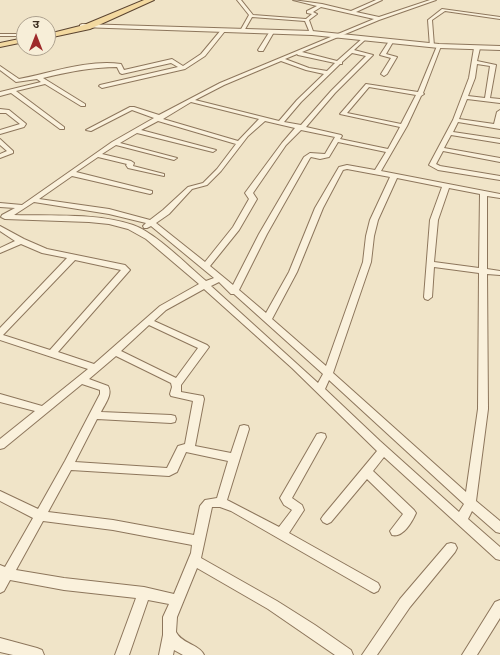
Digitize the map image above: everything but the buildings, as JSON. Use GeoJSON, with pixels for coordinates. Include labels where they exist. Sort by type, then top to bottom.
{"type":"FeatureCollection","features":[{"type":"Feature","properties":{"kind":"main road"},"geometry":{"type":"LineString","coordinates":[[84,26],[145,0]]}},
{"type":"Feature","properties":{"kind":"main road"},"geometry":{"type":"LineString","coordinates":[[56,33],[84,26],[150,0]]}},
{"type":"Feature","properties":{"kind":"main road"},"geometry":{"type":"LineString","coordinates":[[0,46],[16,42]]}},
{"type":"Feature","properties":{"kind":"street"},"geometry":{"type":"LineString","coordinates":[[0,0],[5,0]]}},
{"type":"Feature","properties":{"kind":"street"},"geometry":{"type":"LineString","coordinates":[[239,0],[251,13],[251,16],[242,31]]}},
{"type":"Feature","properties":{"kind":"street"},"geometry":{"type":"LineString","coordinates":[[295,0],[381,18]]}},
{"type":"Feature","properties":{"kind":"street"},"geometry":{"type":"LineString","coordinates":[[353,12],[380,0]]}},
{"type":"Feature","properties":{"kind":"street"},"geometry":{"type":"LineString","coordinates":[[420,0],[428,2]]}},
{"type":"Feature","properties":{"kind":"street"},"geometry":{"type":"LineString","coordinates":[[3,218],[23,207],[114,143],[190,100],[222,84],[342,36],[381,18],[434,0]]}},
{"type":"Feature","properties":{"kind":"street"},"geometry":{"type":"LineString","coordinates":[[251,16],[307,20],[315,14],[309,12],[322,6]]}},
{"type":"Feature","properties":{"kind":"street"},"geometry":{"type":"LineString","coordinates":[[377,173],[421,94],[436,46],[430,20],[444,10],[500,18]]}},
{"type":"Feature","properties":{"kind":"street"},"geometry":{"type":"LineString","coordinates":[[307,20],[312,33]]}},
{"type":"Feature","properties":{"kind":"street"},"geometry":{"type":"LineString","coordinates":[[84,26],[312,33],[436,46],[500,48]]}},
{"type":"Feature","properties":{"kind":"street"},"geometry":{"type":"LineString","coordinates":[[102,86],[183,68],[203,55],[223,31]]}},
{"type":"Feature","properties":{"kind":"street"},"geometry":{"type":"LineString","coordinates":[[261,50],[272,32]]}},
{"type":"Feature","properties":{"kind":"street"},"geometry":{"type":"LineString","coordinates":[[0,35],[16,35]]}},
{"type":"Feature","properties":{"kind":"street"},"geometry":{"type":"LineString","coordinates":[[280,123],[299,101],[364,38]]}},
{"type":"Feature","properties":{"kind":"street"},"geometry":{"type":"LineString","coordinates":[[384,74],[394,57],[383,54],[391,42]]}},
{"type":"Feature","properties":{"kind":"street"},"geometry":{"type":"LineString","coordinates":[[477,48],[472,78],[465,97],[450,133],[432,163],[433,167],[500,178]]}},
{"type":"Feature","properties":{"kind":"street"},"geometry":{"type":"LineString","coordinates":[[206,266],[236,228],[253,198],[249,193],[284,144],[370,55],[351,51]]}},
{"type":"Feature","properties":{"kind":"street"},"geometry":{"type":"LineString","coordinates":[[298,53],[340,62]]}},
{"type":"Feature","properties":{"kind":"street"},"geometry":{"type":"LineString","coordinates":[[282,60],[308,69],[329,73]]}},
{"type":"Feature","properties":{"kind":"street"},"geometry":{"type":"LineString","coordinates":[[0,68],[17,81],[94,66],[119,65],[120,71],[123,72],[171,61],[183,68]]}},
{"type":"Feature","properties":{"kind":"street"},"geometry":{"type":"LineString","coordinates":[[474,62],[493,65],[487,100]]}},
{"type":"Feature","properties":{"kind":"street"},"geometry":{"type":"LineString","coordinates":[[0,78],[10,76]]}},
{"type":"Feature","properties":{"kind":"street"},"geometry":{"type":"LineString","coordinates":[[38,77],[83,105]]}},
{"type":"Feature","properties":{"kind":"street"},"geometry":{"type":"LineString","coordinates":[[0,94],[46,82]]}},
{"type":"Feature","properties":{"kind":"street"},"geometry":{"type":"LineString","coordinates":[[404,126],[343,114],[368,85],[421,94]]}},
{"type":"Feature","properties":{"kind":"street"},"geometry":{"type":"LineString","coordinates":[[12,91],[62,128]]}},
{"type":"Feature","properties":{"kind":"street"},"geometry":{"type":"LineString","coordinates":[[465,97],[500,101]]}},
{"type":"Feature","properties":{"kind":"street"},"geometry":{"type":"LineString","coordinates":[[190,100],[301,128],[338,135],[337,140],[326,156],[320,157],[310,155],[307,157],[263,234],[234,292]]}},
{"type":"Feature","properties":{"kind":"street"},"geometry":{"type":"LineString","coordinates":[[89,130],[132,108],[240,143]]}},
{"type":"Feature","properties":{"kind":"street"},"geometry":{"type":"LineString","coordinates":[[0,111],[7,111],[23,124],[22,126],[0,132]]}},
{"type":"Feature","properties":{"kind":"street"},"geometry":{"type":"LineString","coordinates":[[456,120],[498,127],[500,115]]}},
{"type":"Feature","properties":{"kind":"street"},"geometry":{"type":"LineString","coordinates":[[139,231],[152,223],[190,188],[205,184],[263,119]]}},
{"type":"Feature","properties":{"kind":"street"},"geometry":{"type":"LineString","coordinates":[[136,131],[213,150]]}},
{"type":"Feature","properties":{"kind":"street"},"geometry":{"type":"LineString","coordinates":[[450,133],[500,141]]}},
{"type":"Feature","properties":{"kind":"street"},"geometry":{"type":"LineString","coordinates":[[337,140],[390,151]]}},
{"type":"Feature","properties":{"kind":"street"},"geometry":{"type":"LineString","coordinates":[[0,141],[11,151],[0,156]]}},
{"type":"Feature","properties":{"kind":"street"},"geometry":{"type":"LineString","coordinates":[[114,143],[174,158]]}},
{"type":"Feature","properties":{"kind":"street"},"geometry":{"type":"LineString","coordinates":[[441,149],[500,160]]}},
{"type":"Feature","properties":{"kind":"street"},"geometry":{"type":"LineString","coordinates":[[96,155],[130,162],[130,167],[162,176]]}},
{"type":"Feature","properties":{"kind":"street"},"geometry":{"type":"LineString","coordinates":[[266,319],[293,272],[319,208],[339,170],[343,167],[500,196]]}},
{"type":"Feature","properties":{"kind":"street"},"geometry":{"type":"LineString","coordinates":[[70,173],[150,192]]}},
{"type":"Feature","properties":{"kind":"street"},"geometry":{"type":"LineString","coordinates":[[320,390],[328,373],[367,262],[370,236],[374,220],[394,177]]}},
{"type":"Feature","properties":{"kind":"street"},"geometry":{"type":"LineString","coordinates":[[428,297],[434,220],[446,187]]}},
{"type":"Feature","properties":{"kind":"street"},"geometry":{"type":"LineString","coordinates":[[461,520],[470,503],[482,409],[484,194]]}},
{"type":"Feature","properties":{"kind":"street"},"geometry":{"type":"LineString","coordinates":[[33,200],[142,219],[152,223],[220,278],[234,292],[328,373],[470,503],[500,528]]}},
{"type":"Feature","properties":{"kind":"street"},"geometry":{"type":"LineString","coordinates":[[0,205],[23,207]]}},
{"type":"Feature","properties":{"kind":"street"},"geometry":{"type":"LineString","coordinates":[[3,218],[89,220],[131,227],[153,240],[198,288],[320,390],[384,451],[500,555]]}},
{"type":"Feature","properties":{"kind":"street"},"geometry":{"type":"LineString","coordinates":[[0,228],[21,241],[45,251],[72,258],[122,267],[126,270],[52,352]]}},
{"type":"Feature","properties":{"kind":"street"},"geometry":{"type":"LineString","coordinates":[[0,251],[21,241]]}},
{"type":"Feature","properties":{"kind":"street"},"geometry":{"type":"LineString","coordinates":[[0,333],[72,258]]}},
{"type":"Feature","properties":{"kind":"street"},"geometry":{"type":"LineString","coordinates":[[430,264],[500,274]]}},
{"type":"Feature","properties":{"kind":"street"},"geometry":{"type":"LineString","coordinates":[[0,446],[96,368],[163,308],[198,288],[220,278]]}},
{"type":"Feature","properties":{"kind":"street"},"geometry":{"type":"LineString","coordinates":[[148,321],[204,347],[176,384],[175,394],[199,399],[189,449]]}},
{"type":"Feature","properties":{"kind":"street"},"geometry":{"type":"LineString","coordinates":[[0,337],[52,352],[96,368]]}},
{"type":"Feature","properties":{"kind":"street"},"geometry":{"type":"LineString","coordinates":[[114,352],[175,382],[176,384]]}},
{"type":"Feature","properties":{"kind":"street"},"geometry":{"type":"LineString","coordinates":[[0,587],[3,573],[40,516],[68,466],[106,390],[102,386],[81,380]]}},
{"type":"Feature","properties":{"kind":"street"},"geometry":{"type":"LineString","coordinates":[[0,398],[43,410]]}},
{"type":"Feature","properties":{"kind":"street"},"geometry":{"type":"LineString","coordinates":[[94,415],[171,419]]}},
{"type":"Feature","properties":{"kind":"street"},"geometry":{"type":"LineString","coordinates":[[221,502],[244,429]]}},
{"type":"Feature","properties":{"kind":"street"},"geometry":{"type":"LineString","coordinates":[[281,534],[298,510],[298,508],[288,502],[286,498],[321,437]]}},
{"type":"Feature","properties":{"kind":"street"},"geometry":{"type":"LineString","coordinates":[[68,466],[169,472],[173,469],[182,449],[184,448],[235,458]]}},
{"type":"Feature","properties":{"kind":"street"},"geometry":{"type":"LineString","coordinates":[[327,519],[384,451]]}},
{"type":"Feature","properties":{"kind":"street"},"geometry":{"type":"LineString","coordinates":[[370,466],[410,513],[396,531]]}},
{"type":"Feature","properties":{"kind":"street"},"geometry":{"type":"LineString","coordinates":[[0,496],[40,516],[113,526],[199,541]]}},
{"type":"Feature","properties":{"kind":"street"},"geometry":{"type":"LineString","coordinates":[[166,655],[170,617],[194,560],[206,506],[212,501],[221,502],[374,587]]}},
{"type":"Feature","properties":{"kind":"street"},"geometry":{"type":"LineString","coordinates":[[369,655],[405,604],[451,548]]}},
{"type":"Feature","properties":{"kind":"street"},"geometry":{"type":"LineString","coordinates":[[194,560],[242,586],[346,655]]}},
{"type":"Feature","properties":{"kind":"street"},"geometry":{"type":"LineString","coordinates":[[3,573],[64,584],[144,593],[176,600]]}},
{"type":"Feature","properties":{"kind":"street"},"geometry":{"type":"LineString","coordinates":[[122,655],[144,593]]}},
{"type":"Feature","properties":{"kind":"street"},"geometry":{"type":"LineString","coordinates":[[469,655],[500,606]]}},
{"type":"Feature","properties":{"kind":"street"},"geometry":{"type":"LineString","coordinates":[[169,636],[175,643],[197,655]]}},
{"type":"Feature","properties":{"kind":"street"},"geometry":{"type":"LineString","coordinates":[[0,645],[37,655]]}}]}
